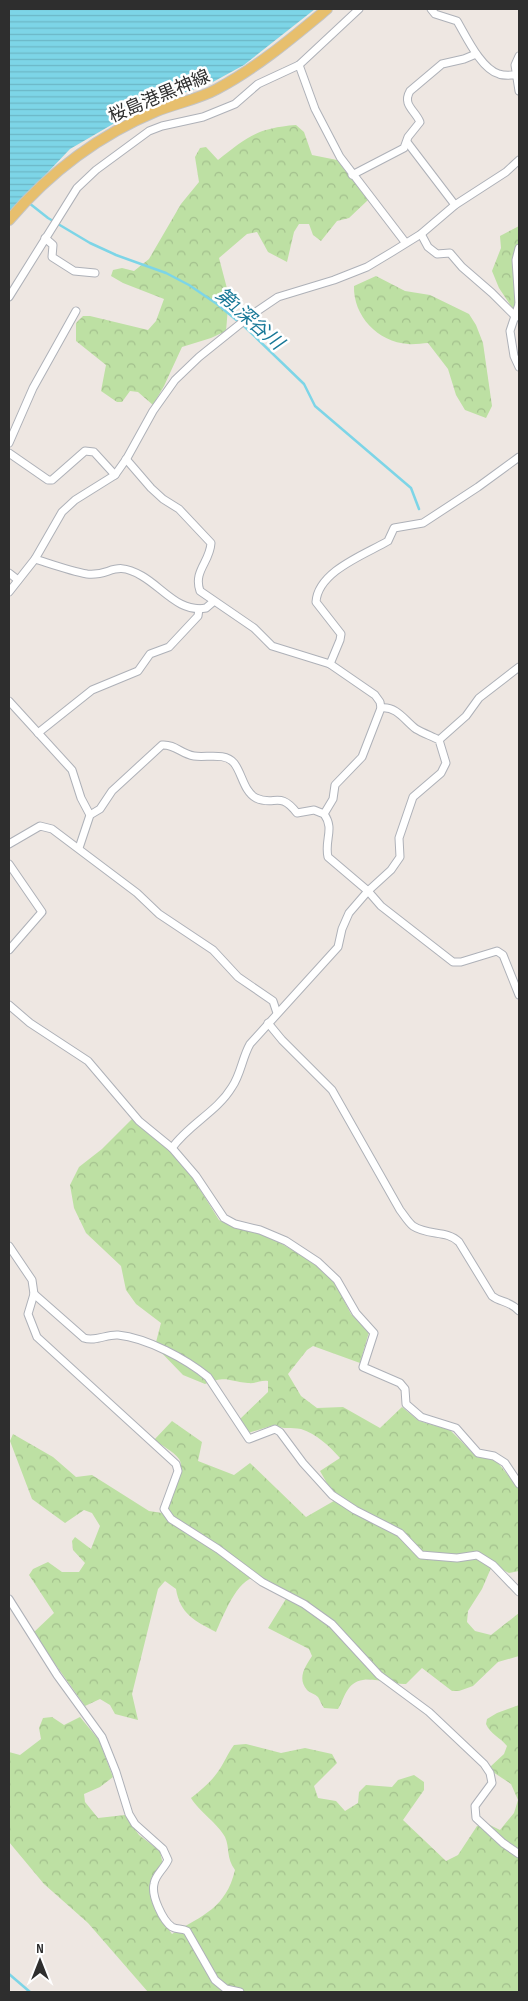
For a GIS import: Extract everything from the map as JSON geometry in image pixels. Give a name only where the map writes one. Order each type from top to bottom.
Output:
[{"type":"main road","name":"桜島港黒神線","points":[[9,220],[51,176],[92,145],[157,111],[215,90],[247,72],[264,61],[327,9]]},
{"type":"street","points":[[9,297],[77,188],[96,170],[149,131],[222,110],[235,104],[258,84],[298,65],[359,9]]},
{"type":"street","points":[[431,9],[435,14],[457,21],[476,54],[493,71],[500,75],[515,75]]},
{"type":"street","points":[[352,175],[404,148],[408,137],[420,122],[407,103],[407,96],[410,91],[442,64],[476,54]]},
{"type":"street","points":[[519,56],[515,65],[515,75],[519,91]]},
{"type":"street","points":[[298,65],[322,125],[352,175],[388,217],[405,242]]},
{"type":"street","points":[[406,142],[455,205]]},
{"type":"street","points":[[9,592],[35,559],[62,512],[75,500],[115,475],[153,410],[175,380],[233,329],[278,297],[334,280],[367,267],[405,242],[421,234],[455,205],[506,172],[519,160]]},
{"type":"street","points":[[421,234],[428,247],[437,254],[450,253],[462,267],[516,317]]},
{"type":"street","points":[[45,238],[53,245],[52,257],[74,271],[95,273]]},
{"type":"street","points":[[519,248],[516,260],[519,304],[510,331],[514,356],[519,367]]},
{"type":"street","points":[[9,443],[33,388],[76,311]]},
{"type":"street","points":[[9,453],[48,480],[52,480],[85,451],[94,452],[115,475]]},
{"type":"street","points":[[330,664],[341,634],[318,607],[316,602],[318,590],[356,556],[388,540],[394,528],[423,523],[519,457]]},
{"type":"street","points":[[126,459],[151,488],[163,499],[179,509],[211,543],[211,552],[198,573],[197,582],[200,591],[213,602],[254,628],[272,646],[330,664],[374,695],[380,702],[381,708],[362,757],[335,785],[333,799],[324,814]]},
{"type":"street","points":[[35,559],[88,574],[120,567],[143,576],[188,608],[206,608],[213,602]]},
{"type":"street","points":[[9,572],[18,580]]},
{"type":"street","points":[[38,733],[92,690],[138,671],[150,654],[170,647],[198,616],[199,609]]},
{"type":"street","points":[[441,739],[466,716],[478,698],[519,667]]},
{"type":"street","points":[[9,701],[72,770],[81,798],[90,815]]},
{"type":"street","points":[[381,708],[401,714],[415,728],[441,739]]},
{"type":"street","points":[[172,1148],[190,1128],[216,1107],[233,1086],[243,1056],[268,1023],[338,947],[348,913],[391,870],[400,857],[399,838],[414,797],[441,774],[446,763],[441,739]]},
{"type":"street","points":[[79,848],[90,815],[100,809],[112,791],[157,749],[169,745],[193,756],[226,757],[234,763],[252,795],[258,799],[288,802],[297,813],[314,810],[324,814],[331,830],[326,850],[328,857],[368,891],[381,906],[453,962],[461,962],[497,951],[503,955],[519,995]]},
{"type":"street","points":[[9,844],[40,826],[46,826],[79,848],[137,893],[159,914],[213,950],[238,977],[272,1001],[277,1013]]},
{"type":"street","points":[[9,864],[42,912],[9,950]]},
{"type":"street","points":[[9,1005],[42,1032],[88,1061],[139,1121],[172,1148],[196,1176],[224,1218],[235,1224],[260,1230],[286,1241],[318,1262],[337,1280],[356,1313],[374,1333],[363,1368],[400,1383],[405,1388],[406,1404],[421,1417],[456,1428],[478,1453],[494,1456],[505,1462],[519,1484]]},
{"type":"street","points":[[268,1023],[332,1090],[400,1210],[412,1226],[427,1232],[452,1235],[459,1242],[492,1296],[496,1299],[508,1301],[519,1311]]},
{"type":"street","points":[[9,1246],[32,1280],[34,1294],[28,1314],[37,1337],[176,1464],[178,1471],[164,1508],[171,1519],[218,1549],[262,1582],[304,1604],[332,1624],[378,1675],[429,1712],[484,1764],[490,1773],[492,1783],[476,1806],[476,1818],[503,1843],[519,1854]]},
{"type":"street","points":[[34,1294],[84,1338],[89,1340],[117,1335],[128,1337],[171,1353],[202,1372],[208,1377],[249,1439],[275,1429],[280,1432],[303,1463],[332,1495],[355,1510],[400,1533],[421,1555],[457,1558],[477,1555],[493,1565],[519,1592]]},
{"type":"street","points":[[9,1599],[57,1676],[102,1737],[116,1772],[129,1814],[135,1824],[163,1849],[168,1860],[153,1885],[154,1894],[162,1914],[168,1924],[175,1929],[187,1932],[203,1955],[215,1980],[226,1989],[240,1992]]},
{"type":"green space","points":[[296,125],[304,132],[312,155],[337,160],[368,200],[349,218],[337,221],[321,241],[313,235],[309,224],[299,224],[294,232],[287,262],[268,252],[257,232],[247,234],[219,258],[229,296],[226,331],[182,347],[153,405],[138,392],[130,391],[122,402],[117,402],[101,391],[106,365],[76,341],[76,323],[83,316],[90,316],[148,330],[156,321],[164,299],[123,283],[111,276],[113,270],[122,268],[134,271],[149,259],[181,204],[199,182],[195,157],[200,148],[206,147],[218,160],[253,135],[271,128]]},
{"type":"green space","points":[[519,226],[519,305],[515,312],[499,288],[492,271],[501,248],[500,236]]},
{"type":"green space","points":[[376,276],[405,291],[430,295],[469,314],[476,325],[483,343],[492,406],[486,418],[465,410],[456,395],[448,369],[428,343],[408,344],[397,342],[377,333],[369,326],[358,307],[354,286]]},
{"type":"green space","points":[[133,1118],[175,1156],[193,1178],[219,1220],[234,1227],[265,1234],[311,1261],[334,1281],[351,1314],[369,1332],[360,1363],[313,1346],[307,1350],[288,1374],[301,1396],[317,1408],[343,1407],[380,1428],[402,1407],[419,1421],[450,1430],[477,1457],[495,1459],[519,1489],[519,1571],[509,1573],[499,1568],[491,1568],[482,1589],[468,1611],[467,1622],[475,1631],[491,1635],[519,1613],[519,1656],[498,1662],[473,1686],[459,1691],[452,1691],[422,1668],[406,1684],[361,1680],[349,1688],[338,1709],[324,1708],[318,1697],[304,1686],[303,1673],[312,1656],[309,1649],[268,1628],[289,1594],[262,1578],[254,1577],[247,1581],[233,1596],[216,1632],[195,1620],[185,1611],[178,1598],[176,1589],[165,1581],[158,1589],[132,1694],[138,1720],[115,1714],[110,1705],[100,1699],[85,1706],[33,1633],[54,1613],[29,1575],[33,1569],[48,1562],[62,1572],[79,1572],[85,1563],[73,1550],[72,1541],[75,1537],[91,1549],[100,1526],[92,1513],[84,1510],[65,1523],[32,1499],[10,1441],[13,1434],[53,1457],[76,1477],[92,1475],[149,1511],[162,1513],[173,1494],[181,1471],[179,1459],[154,1440],[172,1421],[202,1442],[198,1461],[234,1475],[250,1463],[306,1517],[339,1498],[328,1485],[320,1471],[340,1458],[317,1437],[301,1429],[274,1425],[248,1433],[240,1419],[268,1392],[268,1381],[251,1383],[223,1379],[205,1384],[183,1375],[155,1346],[161,1323],[136,1304],[126,1290],[121,1266],[86,1233],[74,1208],[70,1185],[79,1167],[102,1149]]},
{"type":"green space","points":[[519,1705],[519,1992],[148,1992],[88,1923],[44,1884],[9,1842],[9,1752],[20,1755],[41,1739],[39,1728],[43,1718],[52,1717],[64,1725],[80,1717],[99,1740],[113,1777],[100,1787],[84,1794],[85,1802],[98,1818],[125,1815],[139,1835],[160,1851],[163,1865],[153,1877],[150,1891],[155,1907],[172,1934],[212,1909],[226,1893],[231,1883],[235,1870],[230,1861],[225,1837],[191,1798],[214,1777],[234,1745],[246,1744],[281,1753],[305,1748],[332,1754],[337,1763],[314,1786],[318,1798],[336,1801],[345,1811],[358,1803],[359,1792],[366,1785],[392,1787],[398,1780],[414,1775],[424,1782],[424,1790],[403,1820],[446,1861],[458,1855],[477,1826],[488,1824],[500,1830],[514,1813],[518,1800],[511,1784],[493,1772],[490,1767],[504,1754],[507,1746],[490,1731],[486,1724],[487,1719],[497,1713]]},
{"type":"water","points":[[9,9],[315,9],[244,65],[211,83],[137,110],[70,149],[9,213]]},
{"type":"waterway","name":"第1深谷川","points":[[29,203],[48,218],[90,243],[116,255],[166,273],[189,285],[217,304],[245,327],[304,384],[315,406],[411,488],[419,509]]},
{"type":"waterway","points":[[9,1974],[30,1992]]}]
